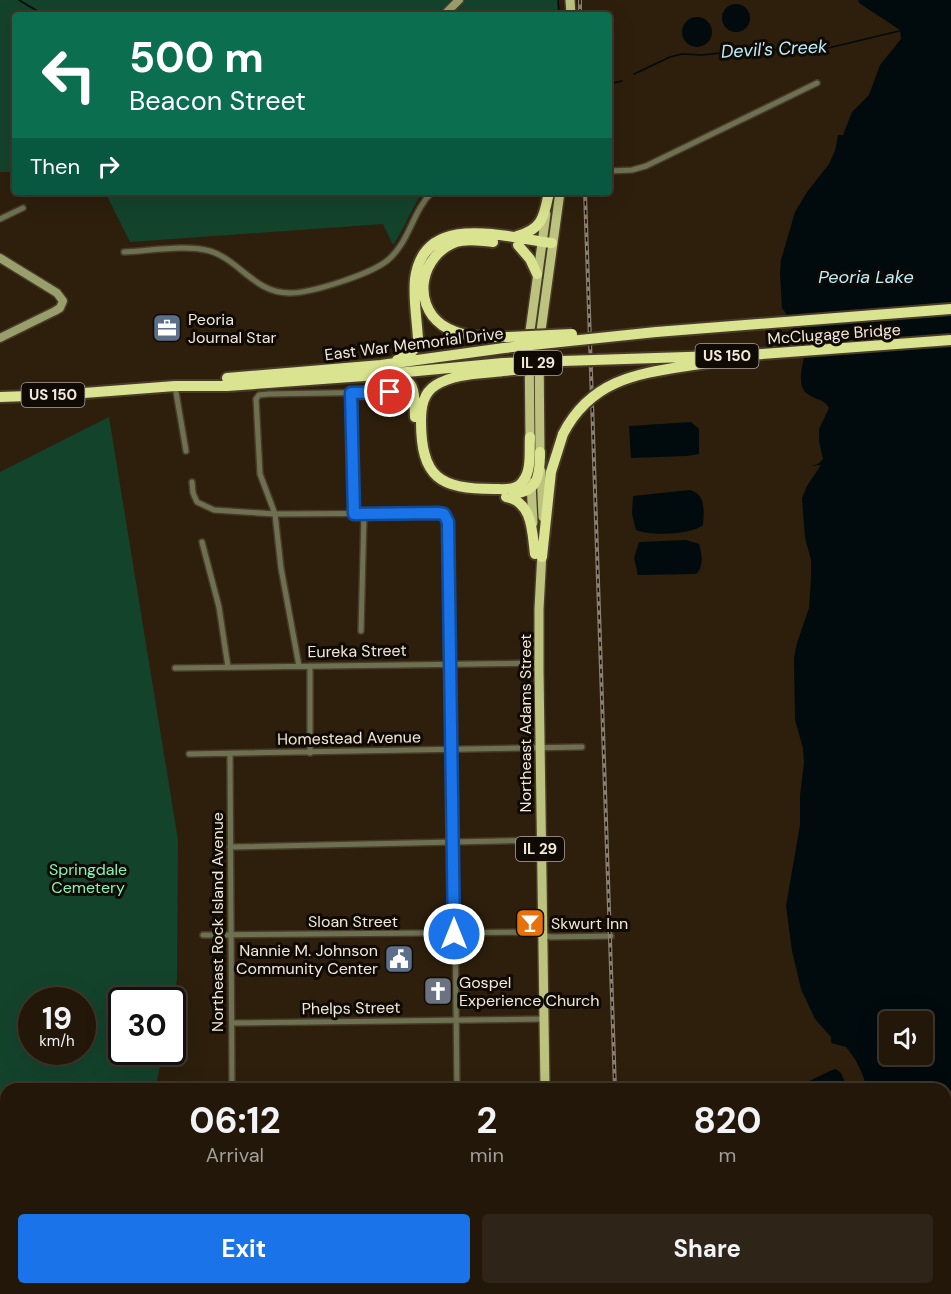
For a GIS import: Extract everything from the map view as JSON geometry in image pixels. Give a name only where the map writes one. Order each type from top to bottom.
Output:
[{"type":"highway","points":[[356,372],[392,362],[415,349],[418,338],[415,278],[422,258],[434,245],[447,236],[461,232],[517,236],[535,228],[543,217],[548,195]]},
{"type":"highway","points":[[502,236],[546,246]]},
{"type":"highway","points":[[505,342],[470,336],[452,330],[442,325],[431,313],[424,294],[424,278],[431,260],[445,247],[468,240],[546,246]]},
{"type":"highway","points":[[518,245],[530,259],[537,274]]},
{"type":"highway","name":"McClugage Bridge","points":[[505,342],[951,309]]},
{"type":"highway","name":"McClugage Bridge","points":[[503,367],[593,361],[749,356],[951,340]]},
{"type":"highway","name":"East War Memorial Drive","points":[[356,372],[432,359],[505,342]]},
{"type":"highway","points":[[538,555],[551,471],[563,434],[577,410],[617,382],[651,372],[749,356]]},
{"type":"highway","points":[[503,367],[451,378],[429,391],[421,409],[422,442],[426,460],[439,478],[458,488],[514,488],[525,478],[530,436]]},
{"type":"highway","name":"East War Memorial Drive","points":[[0,397],[49,396],[175,386],[225,379],[503,367]]},
{"type":"highway","points":[[356,372],[396,376],[407,380],[414,392],[417,451],[425,470],[435,482],[447,489],[470,494],[506,497],[519,501],[530,518],[538,555]]},
{"type":"highway","points":[[470,494],[520,494],[531,488],[539,471],[540,452]]},
{"type":"main road","name":"Northeast Adams Street","points":[[544,1083],[539,748],[539,345],[549,195]]},
{"type":"main road","name":"Northeast Adams Street","points":[[538,555],[531,488],[528,363],[537,274],[559,195]]},
{"type":"street","points":[[447,12],[459,0]]},
{"type":"street","points":[[612,171],[620,172],[646,166],[817,83]]},
{"type":"street","points":[[124,252],[192,248],[208,250],[265,287],[282,292],[308,291],[363,274],[380,266],[398,250],[409,234],[423,202],[429,195]]},
{"type":"street","points":[[0,219],[23,208]]},
{"type":"street","points":[[0,258],[62,298],[60,308],[53,313],[0,338]]},
{"type":"street","points":[[175,386],[186,451]]},
{"type":"street","points":[[299,666],[281,568],[274,514],[260,474],[257,397],[269,394],[390,392],[397,394]]},
{"type":"street","points":[[351,393],[354,514]]},
{"type":"street","points":[[192,483],[197,502],[214,510],[274,514],[444,514],[447,519],[452,663],[457,1083]]},
{"type":"street","points":[[361,631],[364,514]]},
{"type":"street","points":[[202,542],[216,596],[228,667]]},
{"type":"street","name":"Eureka Street","points":[[175,668],[539,663]]},
{"type":"street","points":[[310,666],[310,753]]},
{"type":"street","name":"Homestead Avenue","points":[[189,754],[582,747]]},
{"type":"street","name":"Northeast Rock Island Avenue","points":[[230,754],[232,1083]]},
{"type":"street","points":[[230,847],[540,840]]},
{"type":"street","name":"Sloan Street","points":[[203,935],[530,932],[551,937],[611,936]]},
{"type":"street","name":"Phelps Street","points":[[232,1023],[543,1019]]},
{"type":"green space","points":[[0,0],[559,0],[559,12],[12,12],[12,172],[0,172]]},
{"type":"green space","points":[[106,195],[421,195],[393,245],[383,224],[130,242]]},
{"type":"green space","name":"Springdale Cemetery","points":[[109,417],[178,840],[176,987],[108,987],[108,1065],[160,1065],[156,1083],[0,1083],[0,472]]},
{"type":"water","name":"Peoria Lake","points":[[858,0],[951,0],[951,1083],[865,1083],[846,1047],[831,1043],[831,1037],[815,1019],[801,989],[792,951],[786,906],[800,825],[800,796],[804,762],[803,748],[795,720],[794,657],[809,608],[811,579],[811,560],[805,538],[802,498],[821,465],[811,466],[823,459],[819,429],[829,408],[823,401],[809,395],[802,384],[806,343],[782,308],[781,260],[795,212],[829,164],[835,151],[838,135],[843,135],[852,112],[869,95],[880,65],[901,39],[900,30],[859,3]]},
{"type":"water","points":[[736,4],[746,8],[750,18],[746,28],[736,32],[726,28],[722,18],[726,8]]},
{"type":"water","points":[[697,17],[703,18],[711,26],[711,38],[703,46],[697,47],[691,46],[683,38],[682,32],[683,26],[691,18]]},
{"type":"water","points":[[691,422],[699,429],[699,454],[631,458],[629,426]]},
{"type":"water","points":[[690,490],[699,495],[701,499],[704,509],[703,525],[690,531],[671,534],[636,530],[632,514],[633,496]]},
{"type":"water","points":[[686,540],[699,544],[701,564],[696,574],[638,575],[634,558],[639,542]]},
{"type":"water","points":[[836,1069],[841,1073],[845,1083],[805,1083]]},
{"type":"waterway","name":"Devil's Creek","points":[[19,0],[39,12]]},
{"type":"waterway","points":[[558,0],[559,12]]},
{"type":"waterway","name":"Devil's Creek","points":[[634,74],[670,57],[682,54],[702,55],[741,51],[828,48],[899,31]]},
{"type":"waterway","name":"Devil's Creek","points":[[612,83],[622,81]]},
{"type":"railway","points":[[580,0],[580,12]]},
{"type":"railway","points":[[585,195],[615,1083]]},
{"type":"place","name":"Peoria Journal Star","points":[[167,328]]},
{"type":"place","name":"Skwurt Inn","points":[[530,923]]},
{"type":"place","name":"Nannie M. Johnson Community Center","points":[[399,959]]},
{"type":"place","name":"Gospel Experience Church","points":[[438,991]]},
{"type":"route","points":[[390,392],[351,393],[354,514],[438,513],[444,514],[448,522],[452,663],[454,934]]}]
